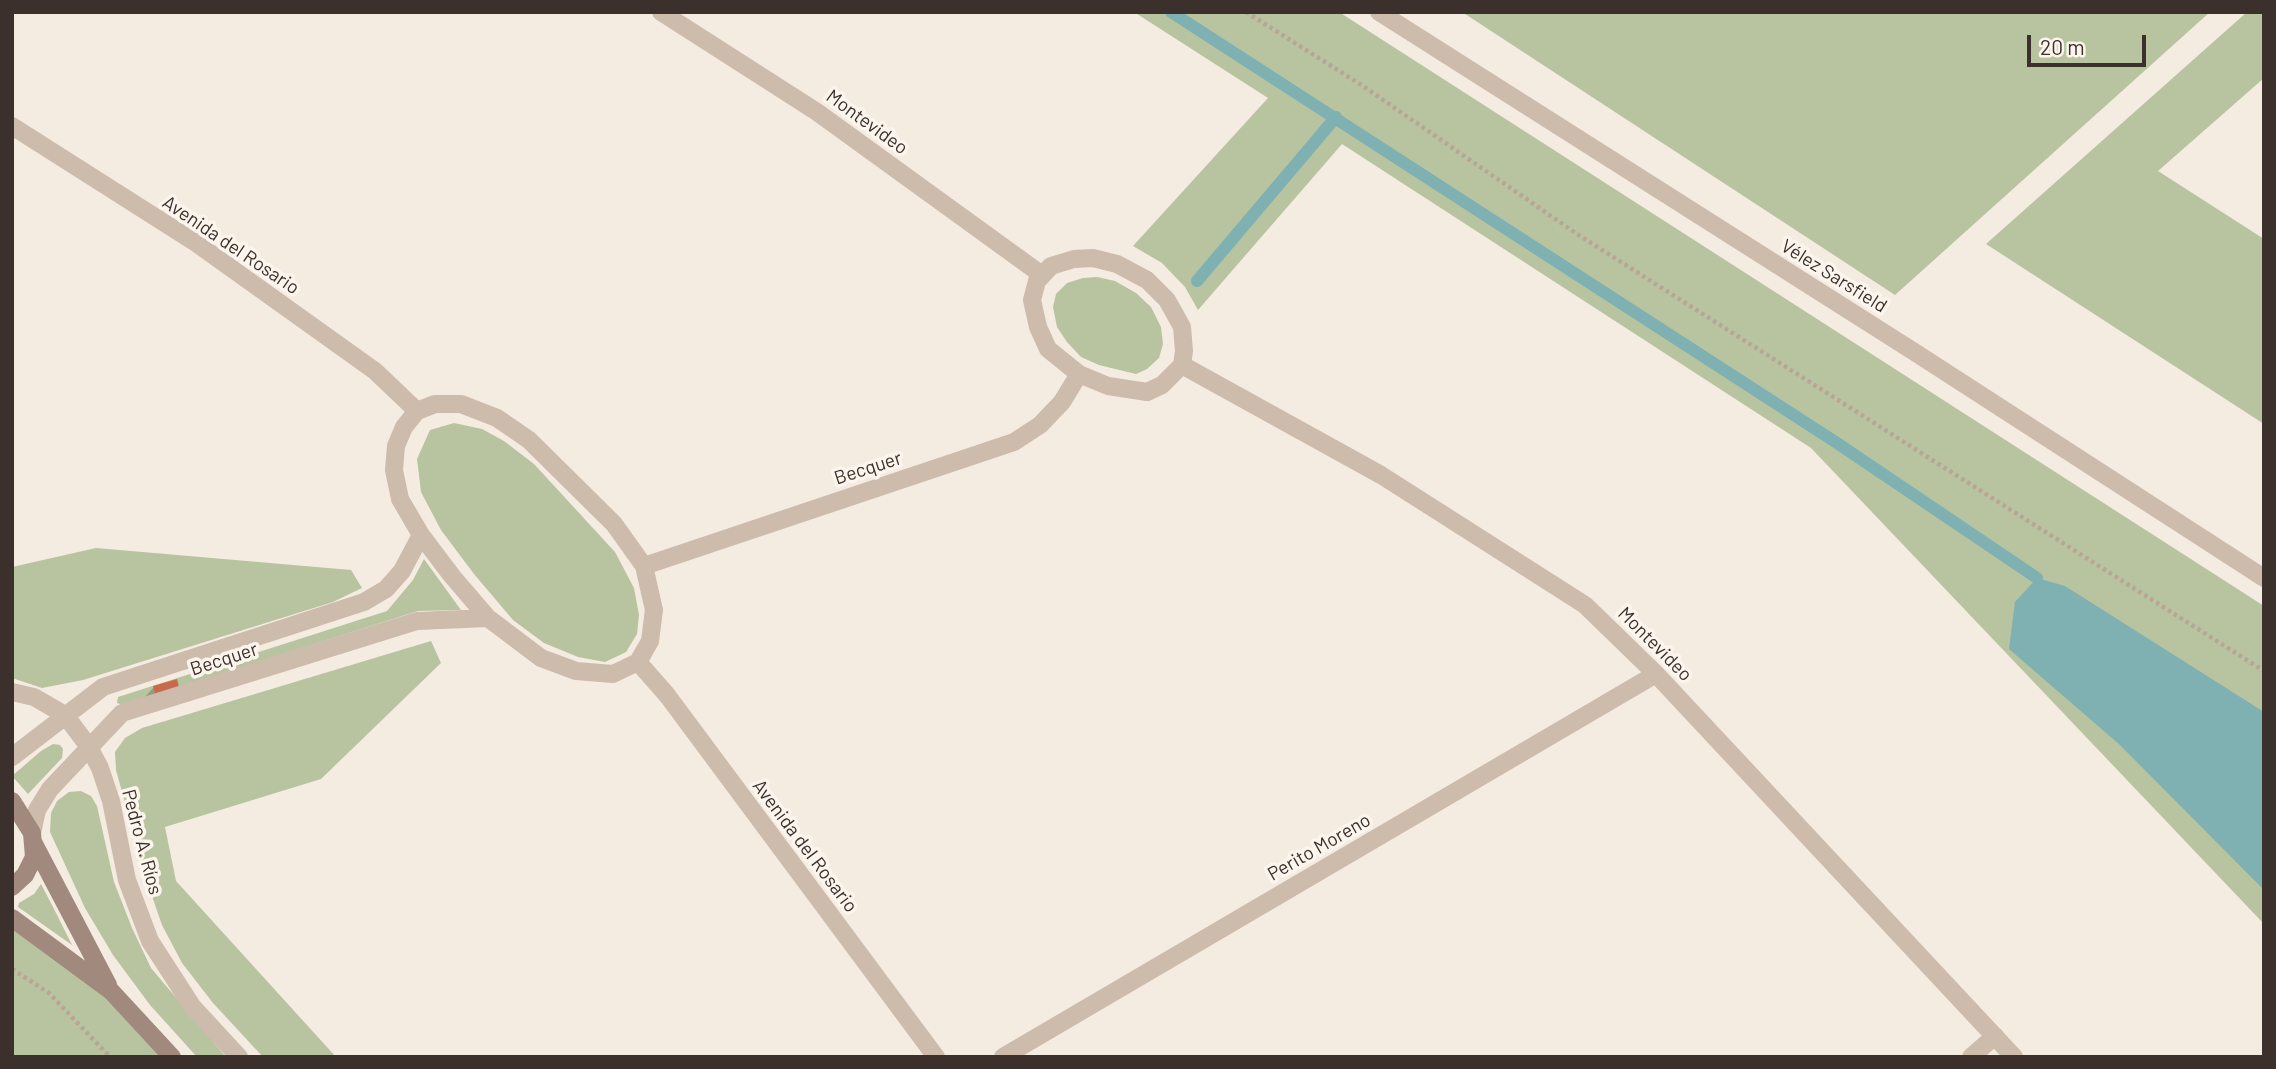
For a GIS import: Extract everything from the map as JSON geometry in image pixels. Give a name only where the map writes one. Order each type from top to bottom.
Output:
[{"type":"main road","points":[[12,801],[111,991]]},
{"type":"main road","points":[[12,887],[25,875],[34,857],[33,837]]},
{"type":"main road","points":[[12,918],[111,991],[172,1057]]},
{"type":"street","name":"Montevideo","points":[[661,12],[817,112],[1042,275]]},
{"type":"street","name":"Vélez Sarsfield","points":[[1379,12],[2264,578]]},
{"type":"street","name":"Avenida del Rosario","points":[[12,126],[196,243],[375,371],[417,411]]},
{"type":"street","points":[[1093,258],[1117,264],[1147,281],[1167,300],[1182,327],[1182,365],[1162,385],[1147,392],[1108,386],[1079,374],[1048,349],[1038,327],[1032,300],[1037,281],[1051,266],[1093,258]]},
{"type":"street","name":"Montevideo","points":[[1182,365],[1381,475],[1585,605],[1656,674],[2014,1057]]},
{"type":"street","name":"Becquer","points":[[644,566],[1014,442],[1040,425],[1062,402],[1079,374]]},
{"type":"street","points":[[435,404],[461,404],[497,418],[529,440],[614,524],[644,566],[654,610],[650,641],[638,662],[613,674],[576,671],[541,658],[488,618],[421,536],[400,499],[394,470],[396,446],[404,427],[417,411],[435,404]]},
{"type":"street","name":"Becquer","points":[[12,757],[103,687],[364,602],[386,589],[401,571],[421,536]]},
{"type":"street","name":"Becquer","points":[[33,837],[37,810],[50,789],[122,713],[417,621],[488,618]]},
{"type":"street","name":"Avenida del Rosario","points":[[638,662],[667,695],[936,1057]]},
{"type":"street","name":"Perito Moreno","points":[[1003,1057],[1656,674]]},
{"type":"street","name":"Pedro A. Ríos","points":[[12,692],[34,697],[65,715],[89,747],[100,768],[111,801],[127,880],[150,941],[191,1006],[239,1057]]},
{"type":"street","points":[[1970,1057],[1995,1036]]},
{"type":"path","points":[[1246,12],[1363,86],[1577,234],[2264,671]]},
{"type":"path","points":[[12,969],[48,993],[110,1057]]},
{"type":"green space","points":[[1134,12],[1339,12],[2264,606],[2264,924],[1811,448],[1342,144],[1198,310],[1185,287],[1162,263],[1133,246],[1268,98]]},
{"type":"green space","points":[[1462,12],[2210,12],[1895,295]]},
{"type":"green space","points":[[2247,12],[2264,12],[2264,78],[2158,171],[2264,239],[2264,424],[1986,244]]},
{"type":"green space","points":[[1097,277],[1115,281],[1136,293],[1151,307],[1161,327],[1163,344],[1159,358],[1147,369],[1136,374],[1099,365],[1081,357],[1057,327],[1053,307],[1056,294],[1067,283]]},
{"type":"green space","points":[[454,423],[482,429],[504,441],[534,464],[615,552],[634,588],[639,615],[637,634],[626,652],[605,662],[578,657],[544,643],[513,620],[474,574],[441,530],[421,492],[417,459],[430,430]]},
{"type":"green space","points":[[96,548],[351,570],[362,588],[333,602],[83,680],[42,688],[12,678],[12,567]]},
{"type":"green space","points":[[424,559],[461,610],[418,611],[123,705],[117,703],[118,697],[387,611],[413,580]]},
{"type":"green space","points":[[431,641],[441,663],[321,779],[165,827],[176,881],[336,1057],[263,1057],[213,1003],[182,963],[162,925],[145,876],[116,770],[115,752],[125,738],[142,728]]},
{"type":"green space","points":[[53,744],[60,745],[63,749],[62,758],[28,794],[12,776]]},
{"type":"green space","points":[[81,791],[91,796],[97,806],[114,882],[151,968],[226,1057],[197,1057],[150,1005],[113,955],[85,908],[50,832],[51,813],[57,801],[69,792]]},
{"type":"green space","points":[[41,884],[72,945],[18,907],[19,903],[34,894]]},
{"type":"green space","points":[[12,918],[51,945],[172,1057],[12,1057]]},
{"type":"water","points":[[2037,578],[2065,586],[2264,712],[2264,890],[2120,745],[2009,649],[2015,602]]},
{"type":"building","points":[[177,679],[179,687],[155,694],[153,686]]},
{"type":"waterway","points":[[1171,12],[1837,443],[2037,578]]},
{"type":"waterway","points":[[1197,281],[1336,117]]}]
